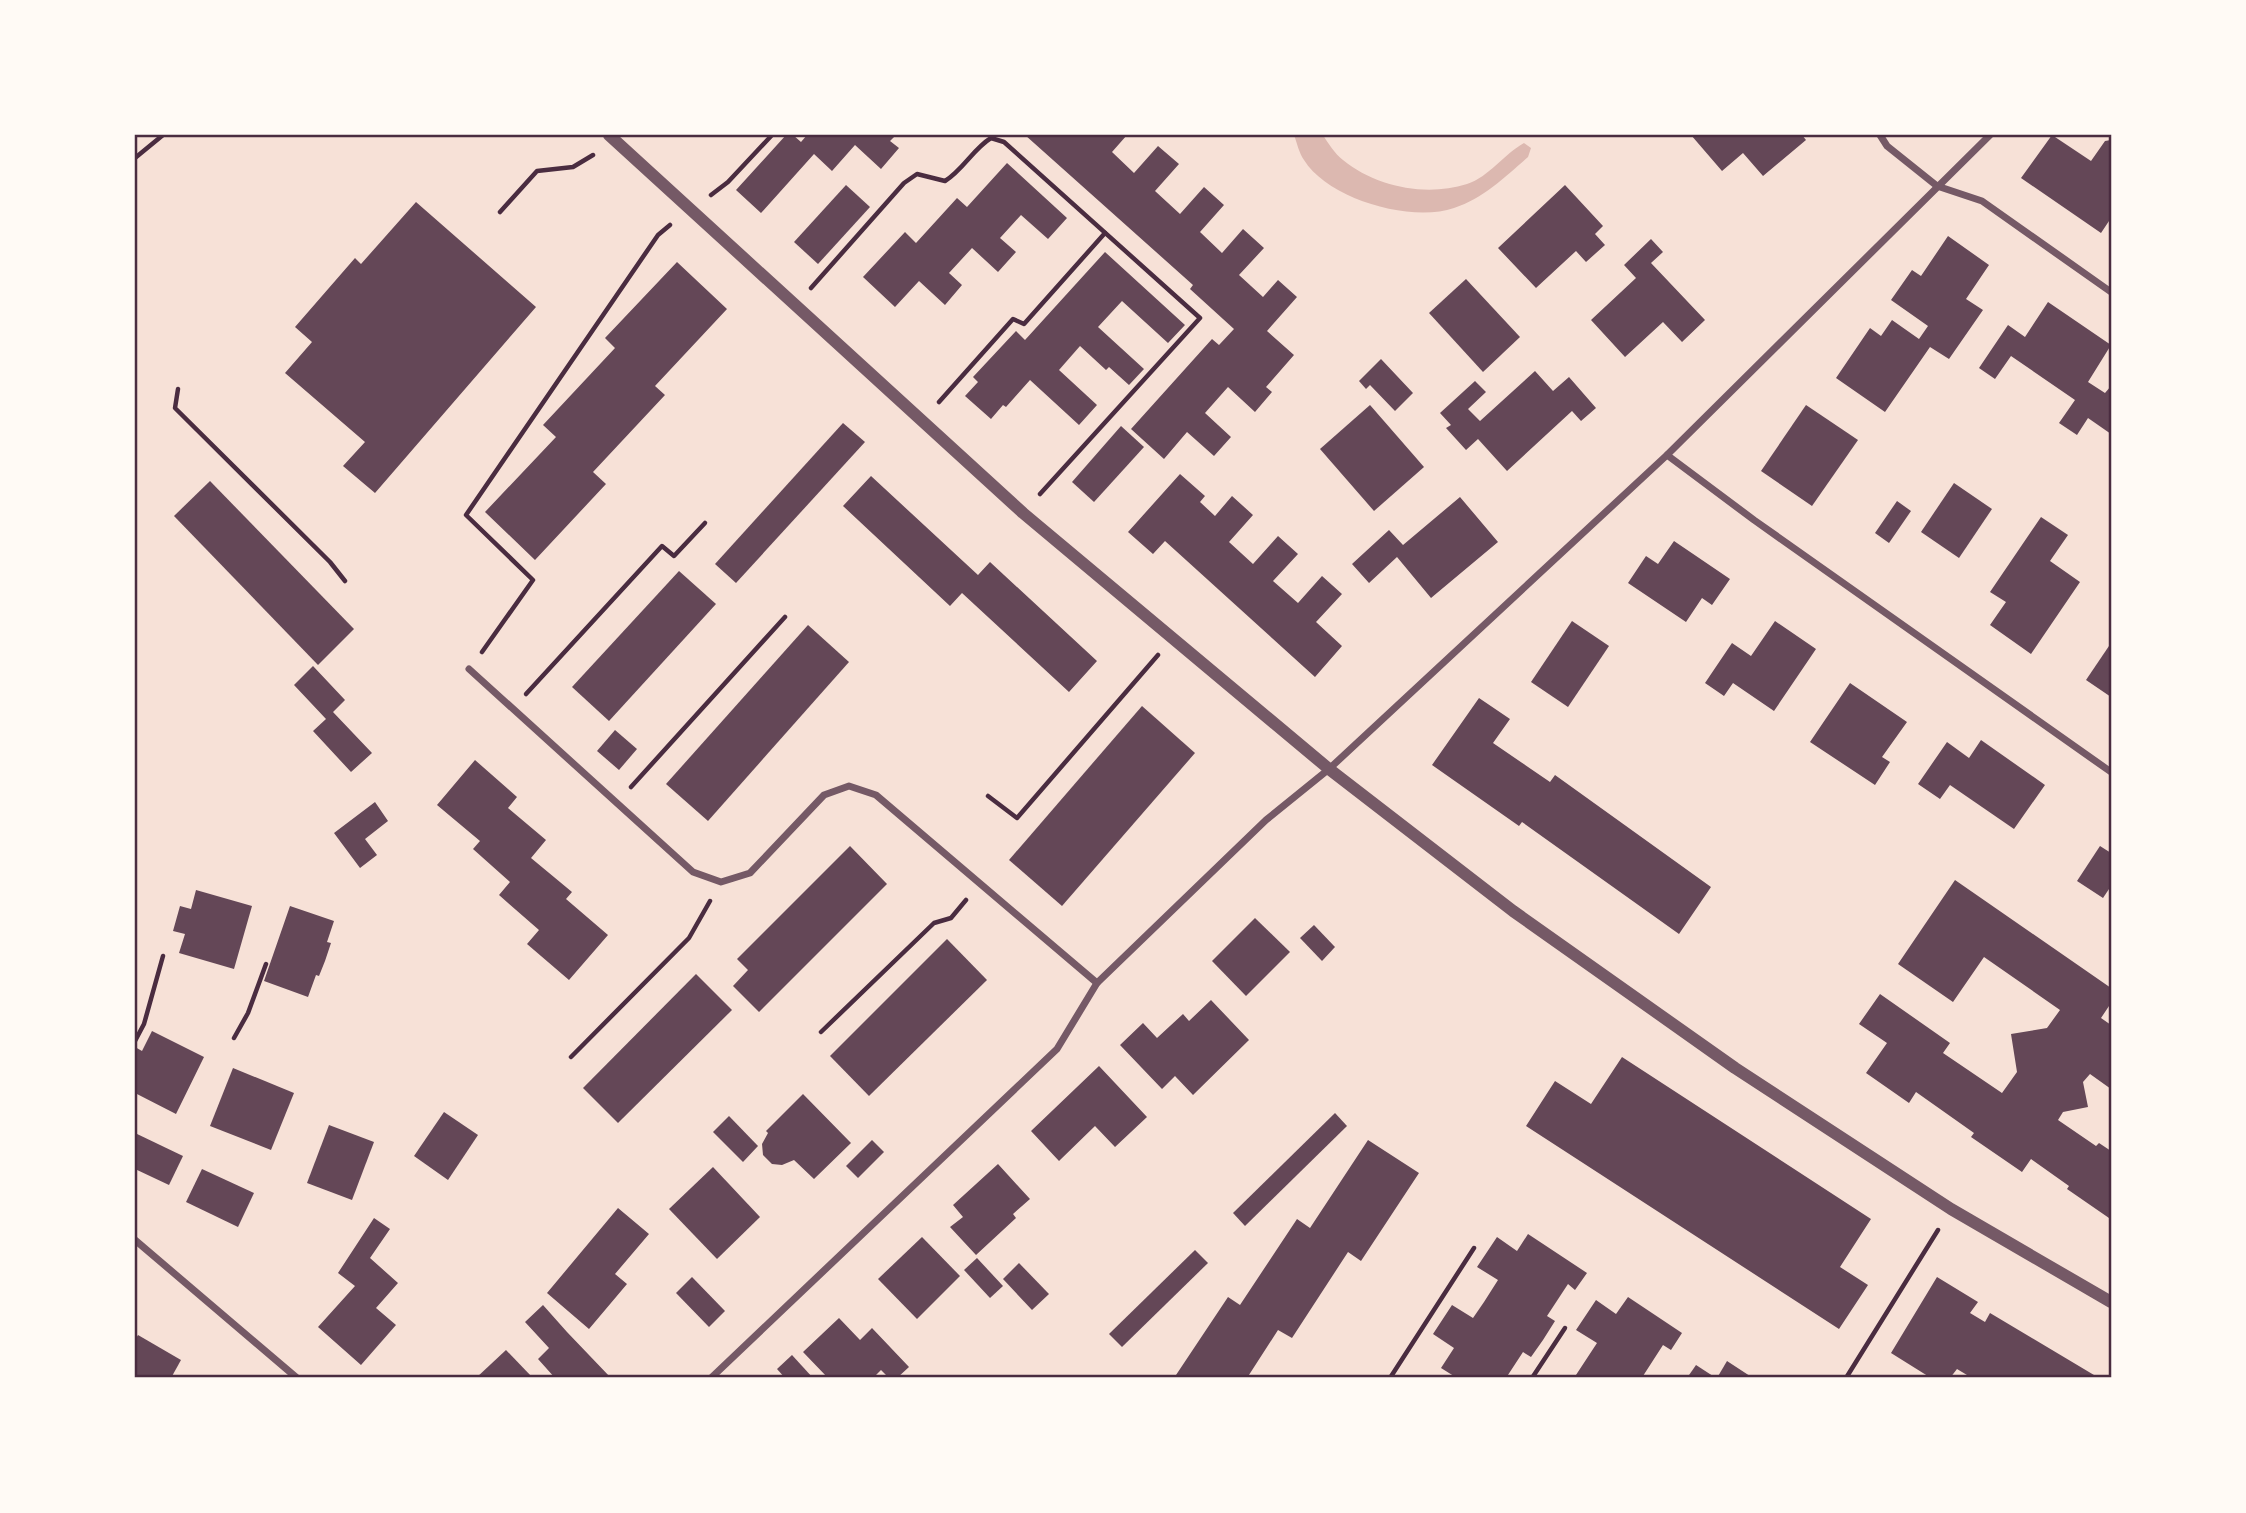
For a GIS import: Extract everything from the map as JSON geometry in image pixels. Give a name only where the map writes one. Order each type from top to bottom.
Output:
[{"type":"street","points":[[1880,135],[1886,146],[1937,186],[1982,201],[2111,292]]},
{"type":"street","points":[[711,1378],[1057,1049],[1097,983],[1266,820],[1329,769],[1667,455],[1990,135]]},
{"type":"street","points":[[610,136],[1023,513],[1329,769],[1513,911],[1723,1060],[1951,1209],[2111,1302]]},
{"type":"street","points":[[1667,455],[1754,520],[2111,772]]},
{"type":"street","points":[[469,669],[693,872],[721,882],[750,873],[824,795],[849,786],[876,794],[1097,983]]},
{"type":"street","points":[[135,1240],[297,1378]]},
{"type":"path","points":[[135,158],[163,135]]},
{"type":"path","points":[[469,669],[533,580],[466,515],[658,235],[728,182],[772,135]]},
{"type":"path","points":[[500,212],[537,171],[573,167],[593,155],[610,136]]},
{"type":"path","points":[[795,306],[904,183],[917,174],[945,181],[954,175],[981,144],[991,138],[1004,142],[1200,318],[1023,513]]},
{"type":"path","points":[[923,420],[1013,319],[1024,324],[1105,233]]},
{"type":"path","points":[[178,389],[175,408],[330,562],[345,581]]},
{"type":"path","points":[[512,710],[662,546],[674,556],[705,523]]},
{"type":"path","points":[[616,803],[785,617]]},
{"type":"path","points":[[989,796],[1017,818],[1173,637]]},
{"type":"path","points":[[571,1057],[689,938],[721,882]]},
{"type":"path","points":[[821,1032],[934,923],[951,918],[980,884]]},
{"type":"path","points":[[135,1041],[144,1024],[163,956]]},
{"type":"path","points":[[234,1038],[248,1013],[266,964]]},
{"type":"path","points":[[1846,1378],[1951,1209]]},
{"type":"path","points":[[1390,1378],[1474,1248]]},
{"type":"path","points":[[1532,1378],[1565,1328]]},
{"type":"shaded area","points":[[1294,135],[1323,135],[1343,160],[1386,183],[1435,190],[1475,181],[1524,143],[1531,148],[1528,157],[1475,199],[1436,212],[1416,212],[1372,204],[1332,186],[1304,160]]},
{"type":"building","points":[[786,135],[793,135],[801,142],[807,135],[896,135],[890,141],[899,148],[881,169],[855,145],[832,171],[814,154],[761,213],[736,190]]},
{"type":"building","points":[[1025,135],[1127,135],[1112,152],[1134,173],[1158,146],[1179,164],[1155,191],[1180,214],[1204,187],[1224,205],[1200,232],[1222,253],[1243,229],[1264,248],[1239,275],[1263,297],[1278,280],[1297,297],[1267,331],[1294,355],[1266,387],[1272,392],[1255,412],[1228,387],[1205,413],[1231,437],[1214,456],[1187,432],[1164,459],[1131,429],[1212,339],[1219,345],[1234,329],[1190,289],[1193,285]]},
{"type":"building","points":[[1691,135],[1802,135],[1806,140],[1763,176],[1743,153],[1722,171]]},
{"type":"building","points":[[2052,135],[2091,161],[2105,141],[2111,140],[2111,218],[2101,233],[2021,178]]},
{"type":"building","points":[[1007,163],[1067,218],[1048,239],[1021,215],[1000,238],[1016,252],[998,272],[972,248],[949,273],[962,285],[945,305],[919,281],[895,307],[863,277],[905,232],[916,243],[957,198],[967,207]]},
{"type":"building","points":[[846,185],[870,207],[818,264],[794,242]]},
{"type":"building","points":[[1565,185],[1603,226],[1595,234],[1605,245],[1586,262],[1576,251],[1536,288],[1498,248]]},
{"type":"building","points":[[416,202],[536,307],[375,493],[343,466],[365,442],[285,373],[312,342],[295,327],[355,258],[361,264]]},
{"type":"building","points":[[1948,236],[1989,265],[1966,299],[1983,310],[1949,359],[1930,347],[1885,412],[1836,378],[1870,328],[1881,336],[1892,320],[1919,339],[1928,326],[1891,300],[1912,270],[1921,276]]},
{"type":"building","points":[[1651,239],[1663,252],[1651,263],[1705,320],[1682,342],[1663,322],[1625,357],[1591,320],[1636,278],[1624,265]]},
{"type":"building","points":[[1105,252],[1185,325],[1168,343],[1122,301],[1098,327],[1144,369],[1129,385],[1109,367],[1106,370],[1080,346],[1059,370],[1097,405],[1079,425],[1030,380],[1006,407],[1003,405],[991,419],[965,396],[978,382],[973,377],[1016,331],[1025,340]]},
{"type":"building","points":[[677,262],[727,309],[655,386],[665,395],[593,472],[606,484],[535,560],[485,512],[556,437],[543,425],[615,348],[605,338]]},
{"type":"building","points":[[1466,279],[1520,337],[1483,372],[1429,313]]},
{"type":"building","points":[[2048,302],[2111,345],[2088,382],[2105,393],[2111,386],[2111,434],[2088,418],[2077,435],[2059,423],[2075,400],[2011,356],[1995,379],[1979,368],[2008,325],[2025,337]]},
{"type":"building","points":[[1381,359],[1413,393],[1395,411],[1370,385],[1366,389],[1359,381]]},
{"type":"building","points":[[1535,371],[1553,391],[1569,377],[1596,408],[1581,421],[1572,411],[1507,471],[1478,439],[1466,450],[1446,428],[1451,425],[1440,413],[1475,381],[1486,392],[1468,409],[1480,421]]},
{"type":"building","points":[[1370,405],[1424,467],[1374,511],[1320,449]]},
{"type":"building","points":[[1806,405],[1858,440],[1812,506],[1761,471]]},
{"type":"building","points":[[843,423],[865,442],[736,583],[715,564]]},
{"type":"building","points":[[1121,426],[1144,447],[1094,502],[1072,482]]},
{"type":"building","points":[[1180,474],[1205,496],[1200,502],[1215,516],[1232,496],[1253,515],[1229,542],[1253,564],[1278,536],[1298,554],[1273,581],[1298,603],[1322,576],[1342,594],[1316,622],[1342,646],[1315,677],[1165,541],[1153,554],[1128,532]]},
{"type":"building","points":[[871,476],[978,575],[990,562],[1097,661],[1069,692],[962,593],[950,606],[843,506]]},
{"type":"building","points":[[210,481],[354,629],[318,665],[174,516]]},
{"type":"building","points":[[1954,483],[1992,509],[1959,558],[1921,532]]},
{"type":"building","points":[[1460,497],[1498,542],[1431,598],[1397,557],[1369,583],[1352,564],[1389,530],[1403,545]]},
{"type":"building","points":[[1897,501],[1911,511],[1889,543],[1875,533]]},
{"type":"building","points":[[2041,517],[2068,535],[2050,561],[2080,582],[2031,654],[1990,625],[2006,602],[1990,592]]},
{"type":"building","points":[[1674,541],[1730,579],[1712,605],[1702,598],[1686,622],[1628,583],[1646,556],[1658,564]]},
{"type":"building","points":[[679,571],[716,604],[609,721],[572,687]]},
{"type":"building","points":[[1572,621],[1609,646],[1568,707],[1531,682]]},
{"type":"building","points":[[1775,621],[1816,649],[1774,711],[1733,683],[1724,696],[1705,683],[1732,643],[1751,656]]},
{"type":"building","points":[[808,625],[849,662],[708,821],[666,784]]},
{"type":"building","points":[[2111,643],[2111,697],[2086,680]]},
{"type":"building","points":[[313,666],[345,700],[333,712],[372,753],[351,772],[313,731],[326,719],[294,685]]},
{"type":"building","points":[[1850,683],[1907,722],[1882,757],[1890,762],[1875,785],[1810,742]]},
{"type":"building","points":[[1479,698],[1510,719],[1493,743],[1550,782],[1555,775],[1711,887],[1679,934],[1522,822],[1519,826],[1432,765]]},
{"type":"building","points":[[1142,706],[1195,753],[1062,906],[1009,860]]},
{"type":"building","points":[[615,730],[637,749],[619,770],[597,751]]},
{"type":"building","points":[[1981,740],[2045,785],[2014,829],[1950,785],[1940,799],[1918,784],[1947,742],[1969,758]]},
{"type":"building","points":[[475,760],[517,797],[508,808],[546,840],[531,858],[572,892],[566,899],[608,935],[569,980],[527,944],[539,930],[499,895],[510,882],[473,849],[480,841],[437,805]]},
{"type":"building","points":[[375,802],[388,821],[365,839],[377,855],[360,868],[334,833]]},
{"type":"building","points":[[850,846],[887,884],[759,1012],[733,986],[748,970],[737,959]]},
{"type":"building","points":[[2100,846],[2111,853],[2111,886],[2103,898],[2077,881]]},
{"type":"building","points":[[1955,880],[2111,988],[2111,1003],[2101,1018],[2111,1025],[2111,1089],[2090,1074],[2083,1082],[2088,1107],[2063,1112],[2058,1120],[2096,1146],[2099,1143],[2111,1151],[2109,1218],[2067,1189],[2069,1186],[2031,1159],[2022,1172],[1971,1137],[1974,1133],[1916,1092],[1909,1103],[1866,1073],[1887,1043],[1859,1024],[1880,994],[1950,1043],[1943,1053],[2002,1093],[2017,1072],[2011,1034],[2047,1028],[2060,1010],[1984,957],[1953,1002],[1898,964]]},
{"type":"building","points":[[196,890],[252,906],[234,969],[179,953],[185,934],[173,931],[180,906],[191,909]]},
{"type":"building","points":[[290,906],[334,921],[327,942],[331,943],[325,961],[319,976],[316,975],[308,997],[264,981]]},
{"type":"building","points":[[1255,918],[1290,952],[1246,996],[1212,961]]},
{"type":"building","points":[[1314,925],[1335,947],[1322,961],[1300,938]]},
{"type":"building","points":[[947,939],[987,980],[869,1096],[830,1056]]},
{"type":"building","points":[[696,974],[732,1010],[618,1123],[583,1088]]},
{"type":"building","points":[[1211,1000],[1249,1040],[1193,1095],[1175,1076],[1162,1089],[1120,1045],[1143,1023],[1157,1038],[1183,1014],[1189,1021]]},
{"type":"building","points":[[152,1031],[204,1057],[176,1114],[135,1093],[135,1047],[142,1051]]},
{"type":"building","points":[[1622,1057],[1871,1219],[1840,1267],[1868,1285],[1839,1329],[1526,1126],[1555,1081],[1591,1104]]},
{"type":"building","points":[[1099,1066],[1147,1117],[1115,1147],[1095,1126],[1059,1161],[1031,1131]]},
{"type":"building","points":[[233,1068],[294,1093],[271,1150],[210,1126]]},
{"type":"building","points":[[803,1094],[851,1143],[814,1179],[794,1160],[782,1165],[772,1164],[763,1155],[762,1144],[768,1133],[766,1131]]},
{"type":"building","points":[[444,1112],[478,1135],[448,1180],[414,1156]]},
{"type":"building","points":[[1335,1113],[1347,1126],[1245,1226],[1233,1213]]},
{"type":"building","points":[[729,1116],[758,1146],[743,1162],[713,1132]]},
{"type":"building","points":[[329,1125],[374,1142],[352,1200],[307,1183]]},
{"type":"building","points":[[135,1133],[183,1156],[169,1185],[135,1169]]},
{"type":"building","points":[[872,1140],[884,1152],[858,1178],[846,1166]]},
{"type":"building","points":[[1368,1140],[1419,1173],[1361,1261],[1348,1252],[1292,1338],[1278,1330],[1247,1378],[1174,1378],[1228,1297],[1240,1305],[1297,1219],[1310,1228]]},
{"type":"building","points":[[998,1164],[1030,1199],[1013,1214],[1016,1218],[976,1255],[950,1227],[963,1217],[953,1205]]},
{"type":"building","points":[[713,1167],[760,1217],[717,1259],[669,1209]]},
{"type":"building","points":[[202,1169],[254,1193],[238,1227],[186,1202]]},
{"type":"building","points":[[618,1208],[649,1234],[615,1274],[627,1284],[589,1329],[547,1293]]},
{"type":"building","points":[[374,1218],[390,1229],[370,1258],[398,1283],[376,1308],[396,1325],[361,1365],[318,1327],[355,1286],[338,1273]]},
{"type":"building","points":[[1528,1234],[1587,1273],[1575,1290],[1568,1284],[1547,1316],[1555,1321],[1543,1340],[1531,1357],[1523,1352],[1506,1378],[1457,1378],[1441,1368],[1454,1348],[1433,1334],[1452,1305],[1473,1318],[1484,1302],[1498,1280],[1477,1267],[1497,1237],[1517,1251]]},
{"type":"building","points":[[922,1237],[960,1276],[917,1319],[878,1279]]},
{"type":"building","points":[[1195,1250],[1208,1263],[1122,1347],[1109,1334]]},
{"type":"building","points":[[977,1258],[1003,1286],[990,1298],[964,1270]]},
{"type":"building","points":[[1019,1263],[1049,1294],[1032,1310],[1003,1279]]},
{"type":"building","points":[[692,1277],[725,1311],[709,1327],[676,1293]]},
{"type":"building","points":[[1937,1277],[1978,1302],[1970,1313],[1985,1322],[1990,1313],[2099,1378],[1972,1378],[1957,1369],[1950,1378],[1931,1378],[1891,1353]]},
{"type":"building","points":[[1628,1297],[1682,1333],[1671,1350],[1663,1345],[1643,1376],[1646,1378],[1574,1378],[1597,1343],[1576,1330],[1596,1300],[1616,1314]]},
{"type":"building","points":[[543,1305],[611,1378],[555,1378],[538,1359],[549,1348],[525,1322]]},
{"type":"building","points":[[839,1318],[860,1340],[872,1328],[909,1367],[897,1378],[889,1378],[881,1370],[873,1378],[828,1378],[803,1352]]},
{"type":"building","points":[[138,1335],[181,1360],[171,1378],[135,1378],[135,1340]]},
{"type":"building","points":[[506,1350],[531,1378],[476,1378]]},
{"type":"building","points":[[792,1355],[813,1378],[785,1378],[777,1369]]},
{"type":"building","points":[[1727,1361],[1753,1378],[1717,1378]]},
{"type":"building","points":[[1696,1365],[1716,1378],[1687,1378]]}]
